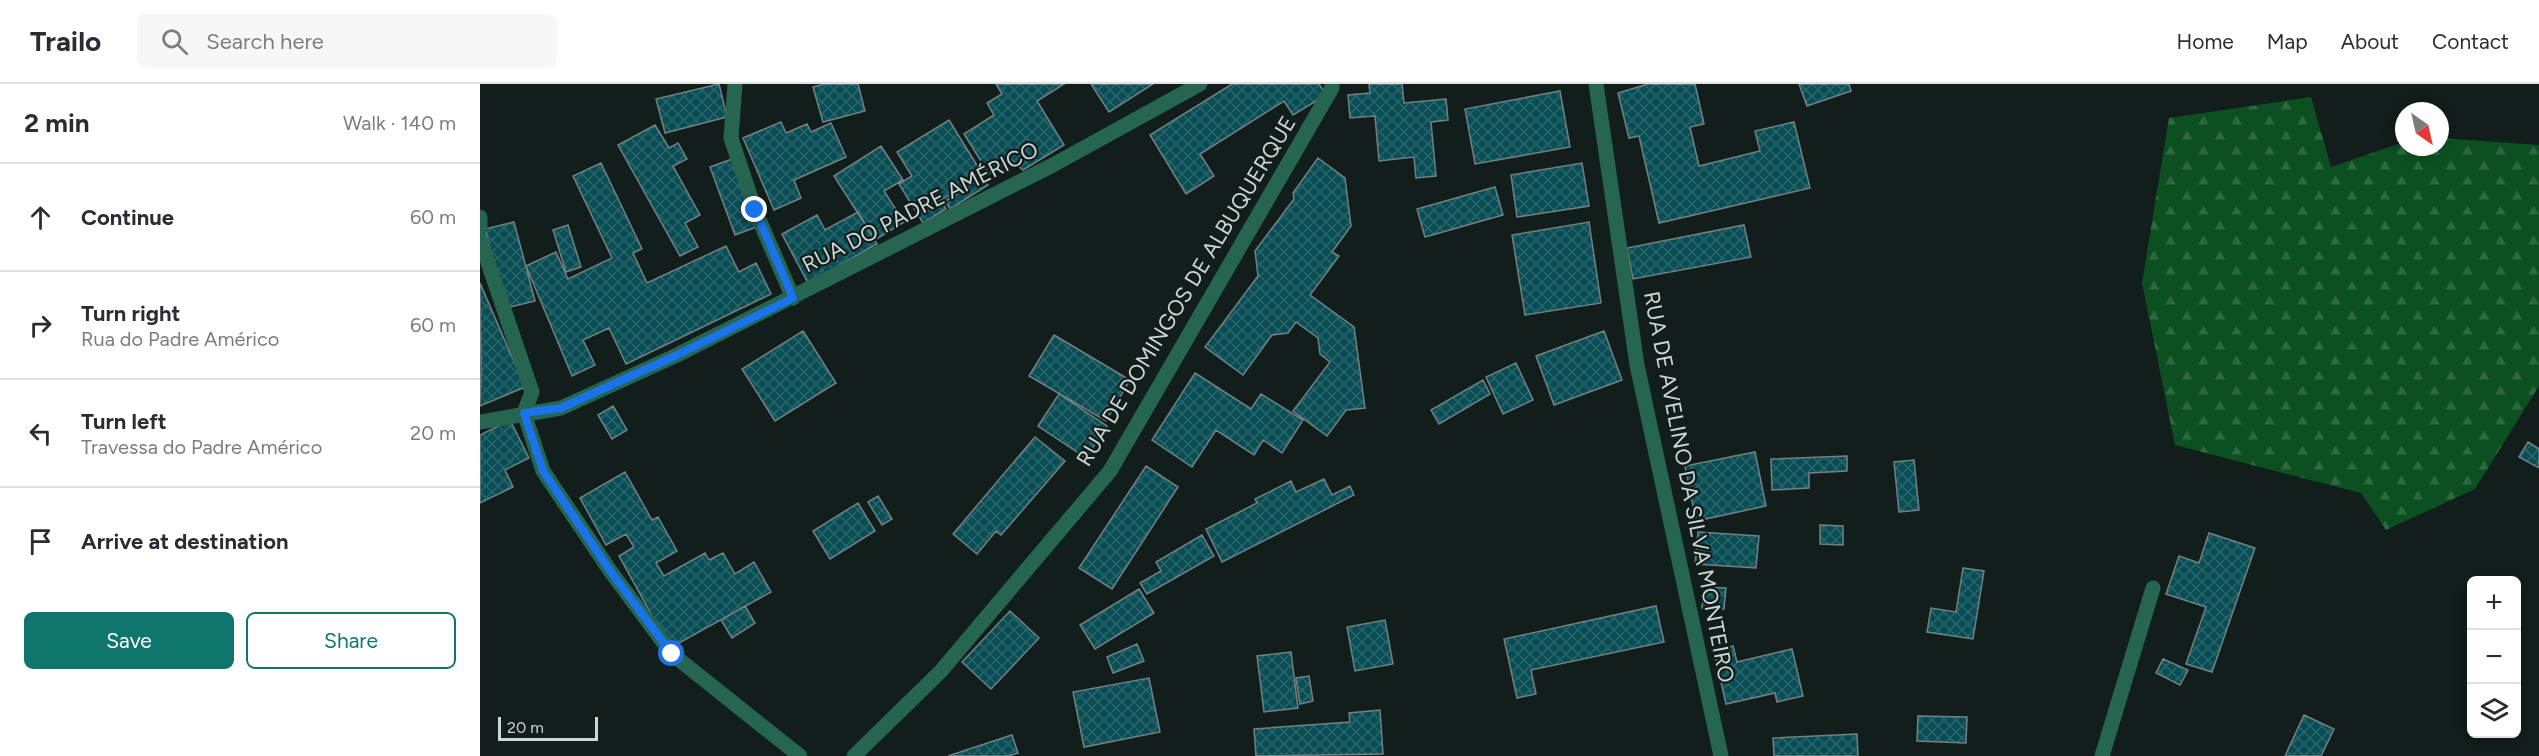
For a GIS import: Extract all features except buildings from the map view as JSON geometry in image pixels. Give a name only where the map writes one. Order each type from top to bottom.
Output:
[{"type":"street","points":[[735,84],[730,138],[755,210],[793,298]]},
{"type":"street","name":"RUA DO PADRE AMÉRICO","points":[[480,423],[524,413],[561,408],[675,356],[1053,165],[1200,84]]},
{"type":"street","name":"RUA DE DOMINGOS DE ALBUQUERQUE","points":[[854,756],[941,671],[1110,471],[1332,88],[1332,84]]},
{"type":"street","name":"RUA DE AVELINO DA SILVA MONTEIRO","points":[[1596,84],[1637,365],[1721,756]]},
{"type":"street","points":[[480,217],[480,227]]},
{"type":"street","points":[[480,239],[532,392],[524,413],[543,471],[611,572],[672,654],[800,756]]},
{"type":"street","points":[[2102,756],[2153,588]]},
{"type":"green space","points":[[2311,97],[2331,167],[2395,145],[2395,156],[2449,156],[2449,139],[2539,145],[2539,386],[2475,489],[2386,530],[2361,493],[2175,445],[2142,283],[2169,118]]},
{"type":"route","points":[[672,654],[611,572],[543,471],[524,413],[561,408],[675,356],[793,298],[755,210]]}]
